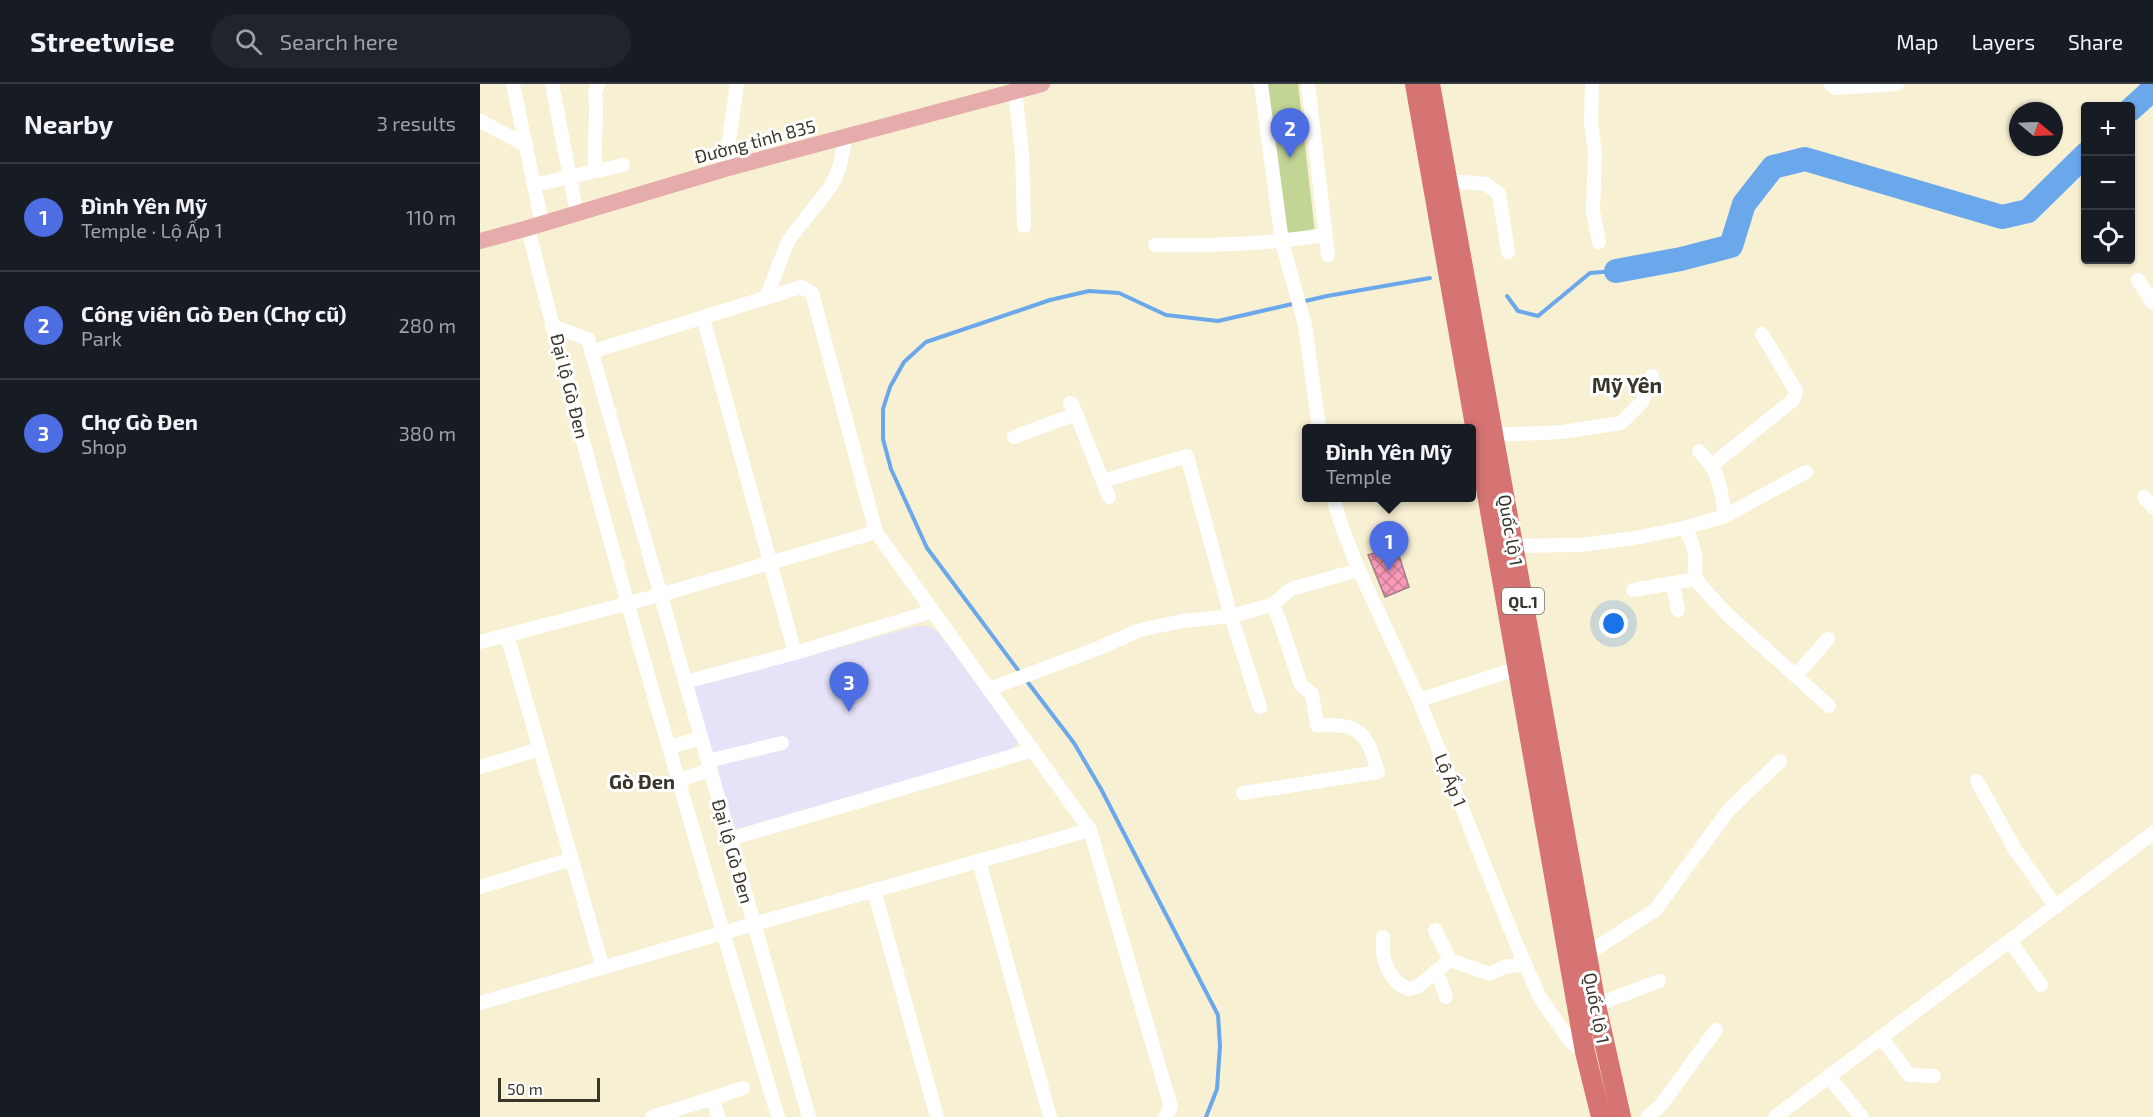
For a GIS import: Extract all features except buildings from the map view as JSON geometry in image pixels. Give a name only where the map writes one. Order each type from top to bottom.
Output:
[{"type":"highway","name":"Quốc lộ 1","points":[[1415,84],[1476,424]]},
{"type":"highway","name":"Quốc lộ 1","points":[[1430,84],[1596,1005],[1621,1117]]},
{"type":"highway","name":"Quốc lộ 1","points":[[1476,427],[1585,1052],[1601,1117]]},
{"type":"main road","name":"Đường tỉnh 835","points":[[480,241],[725,169],[1042,84]]},
{"type":"street","points":[[513,84],[534,185],[535,226],[552,326]]},
{"type":"street","points":[[552,84],[577,214]]},
{"type":"street","points":[[595,171],[596,105],[594,93],[598,84]]},
{"type":"street","points":[[725,169],[737,84]]},
{"type":"street","points":[[1261,84],[1282,242],[1305,325],[1318,424]]},
{"type":"street","points":[[1308,84],[1328,255]]},
{"type":"street","points":[[1592,84],[1591,124],[1595,152],[1593,211],[1599,242]]},
{"type":"street","points":[[1830,84],[1836,88],[1897,84]]},
{"type":"street","points":[[1015,92],[1022,152],[1024,226]]},
{"type":"street","points":[[480,121],[526,145]]},
{"type":"street","points":[[766,298],[788,241],[831,186],[843,159],[846,136]]},
{"type":"street","points":[[534,185],[623,165]]},
{"type":"street","points":[[1448,181],[1486,184],[1499,194],[1508,252]]},
{"type":"street","points":[[1155,245],[1242,245],[1282,242],[1325,235]]},
{"type":"street","points":[[2138,280],[2153,303]]},
{"type":"street","points":[[591,352],[801,287],[812,293],[876,532],[1090,830],[1171,1107],[1166,1117]]},
{"type":"street","points":[[703,317],[795,652]]},
{"type":"street","name":"Đại lộ Gò Đen","points":[[552,326],[588,339],[809,1117]]},
{"type":"street","name":"Đại lộ Gò Đen","points":[[552,326],[679,780],[778,1117]]},
{"type":"street","points":[[1712,465],[1793,400],[1796,391],[1762,334]]},
{"type":"street","points":[[1493,435],[1562,432],[1621,423],[1642,402],[1652,376]]},
{"type":"street","points":[[1014,437],[1073,409],[1109,497]]},
{"type":"street","points":[[1698,451],[1712,465],[1720,485],[1725,516]]},
{"type":"street","points":[[1103,481],[1187,456],[1231,616],[1260,707]]},
{"type":"street","points":[[1514,546],[1580,545],[1635,538],[1684,528],[1725,516],[1806,472]]},
{"type":"street","name":"Lộ Ấp 1","points":[[1334,502],[1359,570],[1419,700],[1539,996],[1570,1041],[1585,1052]]},
{"type":"street","points":[[1684,528],[1695,554],[1697,579],[1729,616],[1829,706]]},
{"type":"street","points":[[480,642],[629,603],[876,532]]},
{"type":"street","points":[[989,689],[1094,650],[1140,630],[1183,621],[1231,616],[1272,605],[1291,589],[1359,570]]},
{"type":"street","points":[[1633,590],[1697,579]]},
{"type":"street","points":[[1672,585],[1678,610]]},
{"type":"street","points":[[1243,793],[1378,772],[1370,747],[1361,732],[1317,725],[1312,694],[1301,685],[1279,619],[1272,605]]},
{"type":"street","points":[[685,682],[933,611]]},
{"type":"street","points":[[507,635],[603,968]]},
{"type":"street","points":[[1796,675],[1828,639]]},
{"type":"street","points":[[1419,700],[1519,668]]},
{"type":"street","points":[[670,747],[701,738]]},
{"type":"street","points":[[679,780],[709,766],[782,742]]},
{"type":"street","points":[[480,767],[540,749]]},
{"type":"street","points":[[729,839],[1033,750]]},
{"type":"street","points":[[1587,954],[1655,910],[1729,810],[1780,761]]},
{"type":"street","points":[[1977,781],[2016,851],[2056,907]]},
{"type":"street","points":[[480,1004],[1090,830]]},
{"type":"street","points":[[1775,1117],[2153,832]]},
{"type":"street","points":[[480,887],[571,859]]},
{"type":"street","points":[[979,861],[1050,1117]]},
{"type":"street","points":[[874,890],[937,1117]]},
{"type":"street","points":[[1435,930],[1450,960],[1490,974],[1504,967],[1525,964]]},
{"type":"street","points":[[1383,938],[1384,959],[1392,979],[1408,989],[1417,987],[1450,960]]},
{"type":"street","points":[[2010,941],[2041,985]]},
{"type":"street","points":[[1435,973],[1446,997]]},
{"type":"street","points":[[1596,1005],[1659,981]]},
{"type":"street","points":[[1648,1117],[1661,1105],[1716,1030]]},
{"type":"street","points":[[1881,1037],[1909,1075],[1934,1076]]},
{"type":"street","points":[[1828,1076],[1862,1117]]},
{"type":"street","points":[[652,1117],[743,1088]]},
{"type":"street","points":[[712,1098],[718,1117]]},
{"type":"shaded area","points":[[917,626],[928,626],[938,632],[1017,737],[1017,743],[1011,750],[733,830],[693,687]]},
{"type":"green space","points":[[1264,84],[1298,84],[1315,233],[1288,239]]},
{"type":"waterway","points":[[2135,105],[2153,89]]},
{"type":"waterway","points":[[1616,271],[1681,259],[1731,246],[1744,204],[1773,167],[1805,159],[2002,217],[2028,211],[2084,156]]},
{"type":"waterway","points":[[1507,296],[1518,311],[1538,316],[1590,273],[1616,271]]},
{"type":"waterway","points":[[1021,674],[927,548],[891,469],[883,439],[883,409],[890,387],[904,362],[926,342],[1050,300],[1089,291],[1119,293],[1166,315],[1218,321],[1327,296],[1430,278]]},
{"type":"waterway","points":[[1026,680],[1074,743],[1101,789],[1218,1015],[1220,1046],[1217,1089],[1206,1117]]},
{"type":"place","name":"Công viên Gò Đen (Chợ cũ)","points":[[1290,158]]},
{"type":"place","name":"Đình Yên Mỹ","points":[[1389,571]]},
{"type":"place","name":"Chợ Gò Đen","points":[[849,712]]},
{"type":"district","name":"Mỹ Yên","points":[[1627,384]]},
{"type":"district","name":"Gò Đen","points":[[642,781]]}]
